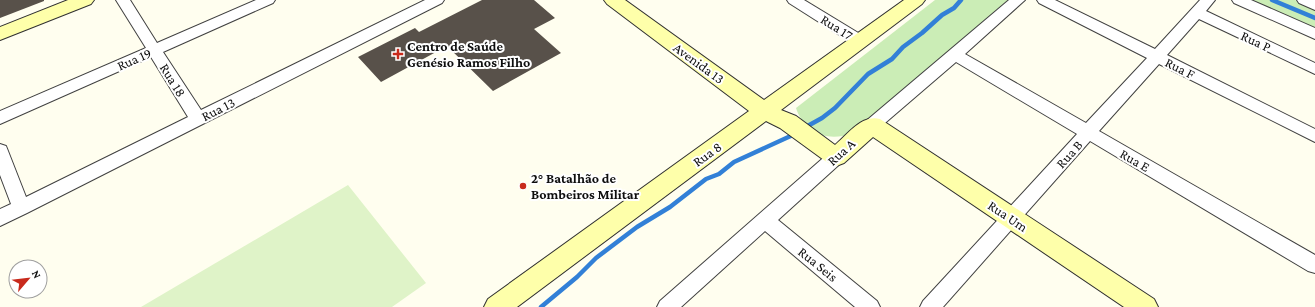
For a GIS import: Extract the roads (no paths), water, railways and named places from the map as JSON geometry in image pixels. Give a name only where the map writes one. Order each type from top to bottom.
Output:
[{"type":"street","points":[[0,25],[64,0]]},
{"type":"street","points":[[0,34],[85,0]]},
{"type":"street","name":"Rua 18","points":[[123,0],[198,119]]},
{"type":"street","name":"Rua 19","points":[[0,118],[268,0]]},
{"type":"street","name":"Rua 13","points":[[0,218],[437,0]]},
{"type":"street","name":"Avenida 13","points":[[612,0],[780,116]]},
{"type":"street","name":"Avenida 13","points":[[630,0],[780,116],[836,157]]},
{"type":"street","name":"Rua 17","points":[[794,0],[860,41]]},
{"type":"street","name":"Rua 8","points":[[497,307],[780,116],[860,41],[916,0]]},
{"type":"street","name":"Rua A","points":[[667,307],[872,125],[1018,0]]},
{"type":"street","name":"Rua F","points":[[1044,0],[1315,136]]},
{"type":"street","name":"Rua B","points":[[930,307],[1208,0]]},
{"type":"street","points":[[1239,0],[1315,34]]},
{"type":"street","points":[[1304,0],[1315,5]]},
{"type":"street","name":"Rua P","points":[[1197,13],[1315,69]]},
{"type":"street","name":"Rua E","points":[[954,54],[1315,265]]},
{"type":"street","name":"Rua Um","points":[[872,125],[1145,307]]},
{"type":"street","points":[[0,151],[20,208]]},
{"type":"street","name":"Rua Seis","points":[[765,220],[870,307]]},
{"type":"waterway","points":[[804,128],[822,118],[835,108],[868,74],[892,59],[903,47],[922,33],[942,15],[954,8],[961,0]]},
{"type":"waterway","points":[[1272,0],[1315,18]]},
{"type":"waterway","points":[[541,307],[577,277],[596,258],[637,227],[670,207],[706,179],[719,174],[734,162],[795,134]]},
{"type":"place","name":"Centro de Saúde Genésio Ramos Filho","points":[[398,54]]},
{"type":"place","name":"2° Batalhão de Bombeiros Militar","points":[[523,186]]}]
